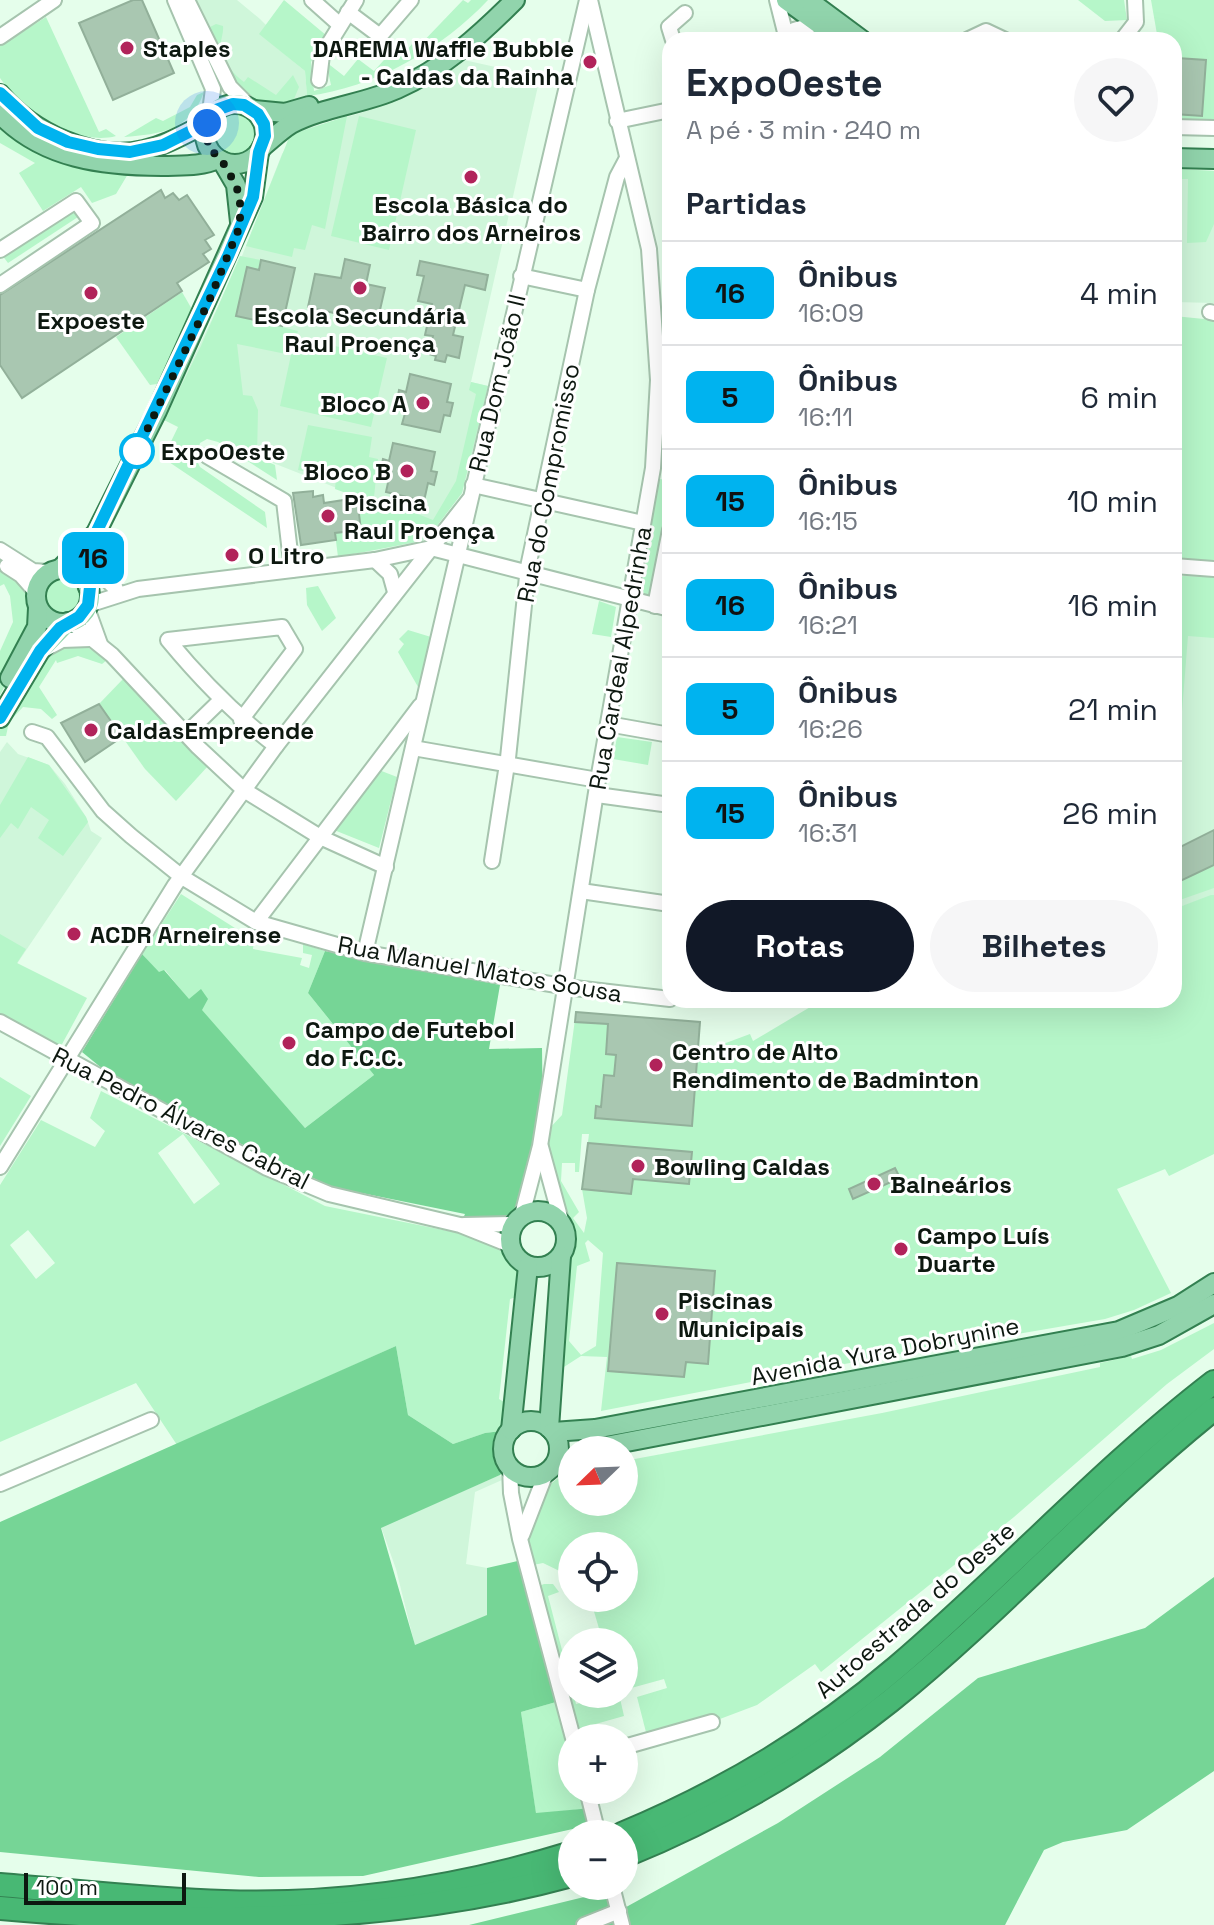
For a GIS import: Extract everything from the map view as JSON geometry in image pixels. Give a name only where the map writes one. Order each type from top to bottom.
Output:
[{"type":"highway","name":"Autoestrada do Oeste","points":[[638,1827],[691,1804],[748,1773],[860,1697],[930,1638],[1123,1458],[1214,1382]]},
{"type":"highway","name":"Autoestrada do Oeste","points":[[638,1850],[737,1804],[838,1740],[923,1672],[1214,1409]]},
{"type":"highway","points":[[1068,1538],[1100,1520],[1214,1427]]},
{"type":"highway","points":[[0,1885],[224,1902],[324,1901],[457,1884],[558,1857]]},
{"type":"highway","points":[[0,1875],[35,1879],[66,1890]]},
{"type":"highway","points":[[0,1910],[183,1922],[322,1923],[455,1905],[558,1879]]},
{"type":"main road","points":[[0,94],[38,128],[68,142],[98,149],[143,151],[163,145],[208,121],[227,105],[285,113],[355,94],[402,74],[448,48],[500,0]]},
{"type":"main road","points":[[0,114],[32,140],[98,164],[179,165],[220,160],[239,164],[250,160],[289,125],[357,104],[418,79],[453,57],[515,0]]},
{"type":"main road","points":[[786,0],[831,32]]},
{"type":"main road","points":[[808,0],[851,32]]},
{"type":"main road","points":[[0,718],[40,651],[69,622],[88,597],[96,533],[209,301],[253,197],[264,124],[252,109]]},
{"type":"main road","points":[[208,121],[206,143],[236,185],[240,199],[240,226]]},
{"type":"main road","points":[[1182,146],[1214,147]]},
{"type":"main road","points":[[1182,158],[1214,159]]},
{"type":"main road","points":[[0,695],[37,627],[39,582],[96,533]]},
{"type":"main road","points":[[55,570],[77,572],[88,597]]},
{"type":"main road","points":[[37,600],[49,619],[69,622]]},
{"type":"main road","points":[[558,1445],[551,1430],[561,1256],[566,1240],[562,1224],[540,1211],[518,1220],[510,1245],[520,1261],[528,1266],[546,1267],[561,1256]]},
{"type":"main road","points":[[528,1266],[511,1430],[504,1448],[510,1466],[530,1477],[558,1462]]},
{"type":"main road","name":"Avenida Yura Dobrynine","points":[[551,1430],[595,1429],[1119,1331],[1178,1306],[1214,1283]]},
{"type":"main road","name":"Avenida Yura Dobrynine","points":[[638,1440],[1122,1347],[1159,1335],[1214,1304]]},
{"type":"main road","points":[[511,1430],[533,1421],[551,1430]]},
{"type":"street","points":[[0,37],[54,0]]},
{"type":"street","points":[[175,0],[213,89],[208,121]]},
{"type":"street","points":[[187,0],[230,87],[252,109]]},
{"type":"street","points":[[312,0],[348,13],[380,36],[411,0]]},
{"type":"street","name":"Rua Dom João II","points":[[365,953],[426,699],[521,276],[589,0]]},
{"type":"street","name":"Rua Cardeal Alpedrinha","points":[[589,0],[649,249],[662,363]]},
{"type":"street","points":[[777,0],[785,32]]},
{"type":"street","points":[[1128,32],[1136,22],[1135,0]]},
{"type":"street","points":[[319,80],[322,55],[348,13]]},
{"type":"street","points":[[671,32],[669,27],[685,13]]},
{"type":"street","points":[[792,32],[819,23]]},
{"type":"street","points":[[186,29],[204,34]]},
{"type":"street","points":[[574,56],[585,50],[604,57]]},
{"type":"street","points":[[617,121],[662,112]]},
{"type":"street","points":[[1182,127],[1214,128]]},
{"type":"street","name":"Rua do Compromisso","points":[[492,861],[527,572],[587,290],[617,177],[626,160]]},
{"type":"street","points":[[0,250],[76,201],[92,223],[1,282]]},
{"type":"street","points":[[521,276],[587,290]]},
{"type":"street","name":"Rua Cardeal Alpedrinha","points":[[518,1220],[540,1146],[597,788],[653,468],[662,396]]},
{"type":"street","points":[[207,456],[284,501],[292,570]]},
{"type":"street","points":[[653,468],[662,467]]},
{"type":"street","points":[[0,1167],[182,877],[276,746],[472,492],[544,500],[643,523]]},
{"type":"street","points":[[96,639],[88,597],[375,560],[431,548],[662,607]]},
{"type":"street","points":[[0,550],[33,571],[55,570]]},
{"type":"street","points":[[94,555],[104,577],[117,594]]},
{"type":"street","points":[[375,560],[390,574],[395,592]]},
{"type":"street","points":[[0,561],[19,573],[37,600]]},
{"type":"street","points":[[1182,567],[1214,569]]},
{"type":"street","points":[[96,639],[117,594]]},
{"type":"street","points":[[69,622],[96,639],[244,790],[320,837],[386,867]]},
{"type":"street","points":[[241,720],[295,649],[282,627],[168,640],[220,701],[241,720],[276,746]]},
{"type":"street","points":[[40,651],[62,640],[96,639]]},
{"type":"street","points":[[256,922],[426,699]]},
{"type":"street","points":[[186,734],[220,701]]},
{"type":"street","points":[[608,724],[662,734]]},
{"type":"street","name":"Rua Manuel Matos Sousa","points":[[32,732],[47,737],[103,811],[182,877],[256,922],[365,953],[565,986],[662,998]]},
{"type":"street","points":[[413,748],[506,765],[662,803]]},
{"type":"street","points":[[581,891],[662,903]]},
{"type":"street","name":"Rua Pedro Álvares Cabral","points":[[0,1022],[267,1168],[329,1194],[460,1225]]},
{"type":"street","points":[[540,1146],[562,1224]]},
{"type":"street","points":[[460,1225],[518,1220]]},
{"type":"street","points":[[460,1225],[510,1245]]},
{"type":"street","points":[[0,1484],[151,1420]]},
{"type":"street","points":[[520,1539],[530,1508],[558,1462]]},
{"type":"street","points":[[510,1466],[511,1493],[520,1539],[569,1724]]},
{"type":"street","points":[[638,1743],[712,1722]]},
{"type":"street","points":[[584,1925],[620,1918]]},
{"type":"shaded area","points":[[196,0],[237,0],[260,19],[266,25],[260,34],[305,71],[307,96],[287,103],[260,101],[238,87]]},
{"type":"shaded area","points":[[284,0],[327,36],[311,62],[314,91],[331,85],[326,62],[344,76],[358,59],[374,71],[393,50],[401,57],[412,44],[417,48],[463,0],[468,3],[471,0],[488,0],[450,34],[406,63],[357,84],[307,96],[305,71],[259,34]]},
{"type":"shaded area","points":[[1078,0],[1124,0],[1127,20],[1105,21]]},
{"type":"shaded area","points":[[1151,0],[1214,0],[1214,128],[1182,127],[1182,32],[1157,32]]},
{"type":"shaded area","points":[[46,17],[99,132],[106,129],[116,136],[84,136],[51,123],[21,102],[0,78],[0,46]]},
{"type":"shaded area","points":[[216,24],[223,26],[222,52],[236,75],[244,82],[248,77],[276,95],[293,75],[299,87],[294,99],[285,103],[267,103],[240,89],[228,75],[220,57],[210,27]]},
{"type":"shaded area","name":"Escola Secundária Raul Proença","points":[[464,60],[540,77],[471,382],[488,386],[481,419],[462,493],[436,527],[164,420],[242,256],[282,154],[298,131],[361,113],[398,97]]},
{"type":"shaded area","points":[[204,92],[191,115],[182,123],[162,132],[124,137],[156,118],[163,121],[190,107],[197,95]]},
{"type":"shaded area","points":[[235,113],[250,119],[256,134],[250,149],[235,155],[220,149],[214,134],[220,119]]},
{"type":"shaded area","points":[[347,116],[325,229],[312,225],[305,250],[294,248],[292,257],[246,246],[290,135]]},
{"type":"shaded area","points":[[359,116],[416,130],[389,250],[331,236]]},
{"type":"shaded area","points":[[0,128],[29,149],[60,163],[93,171],[128,174],[116,194],[92,203],[81,187],[43,211],[19,173],[35,163],[0,143]]},
{"type":"shaded area","points":[[1182,169],[1214,171],[1214,303],[1182,302]]},
{"type":"shaded area","points":[[1182,169],[1214,171],[1214,224],[1206,242],[1187,243],[1188,179],[1182,179]]},
{"type":"shaded area","points":[[72,209],[78,217],[8,263],[2,255]]},
{"type":"shaded area","points":[[240,256],[261,260],[259,270],[247,267],[237,316],[298,331],[296,337],[387,358],[371,427],[280,406],[291,355],[237,344],[243,395],[252,396],[258,410],[257,457],[275,465],[277,480],[218,442],[207,439],[200,443],[196,459],[200,467],[265,512],[267,528],[163,458],[178,427],[164,420],[201,346]]},
{"type":"shaded area","points":[[182,292],[193,311],[157,384],[150,385],[116,337]]},
{"type":"shaded area","points":[[1182,317],[1214,320],[1214,569],[1182,567]]},
{"type":"shaded area","points":[[471,382],[488,386],[462,493],[422,541],[338,557],[335,533],[361,529],[357,497],[335,489],[336,478],[298,470],[308,425],[372,437],[369,457],[378,459],[374,497],[433,520],[456,481],[476,394],[469,390]]},
{"type":"shaded area","points":[[659,479],[662,479],[662,547],[653,602],[639,602]]},
{"type":"shaded area","points":[[0,561],[30,587],[38,608],[29,642],[0,695],[0,651],[13,622],[10,596],[4,584],[0,586]]},
{"type":"shaded area","points":[[63,576],[77,582],[83,596],[77,610],[63,616],[49,610],[43,596],[49,582]]},
{"type":"shaded area","points":[[1182,577],[1214,577],[1214,895],[1182,906]]},
{"type":"shaded area","points":[[1182,577],[1214,577],[1214,638],[1188,636],[1182,711]]},
{"type":"shaded area","points":[[318,586],[336,618],[322,631],[307,605],[306,588]]},
{"type":"shaded area","points":[[599,601],[616,607],[611,637],[592,634]]},
{"type":"shaded area","points":[[408,630],[431,637],[421,692],[398,652],[404,644],[399,639]]},
{"type":"shaded area","points":[[70,644],[84,645],[107,660],[102,664],[78,656],[57,663],[56,660],[39,687],[57,715],[52,719],[41,709],[23,707],[9,722],[6,736],[0,736],[0,729],[44,658]]},
{"type":"shaded area","points":[[124,678],[208,766],[176,801],[145,769],[99,704]]},
{"type":"shaded area","points":[[617,737],[652,742],[648,765],[613,759]]},
{"type":"shaded area","points":[[7,742],[18,754],[49,765],[86,817],[91,831],[102,838],[12,971],[0,964],[0,752]]},
{"type":"shaded area","points":[[28,757],[49,765],[88,822],[63,856],[38,838],[49,820],[31,807],[18,829],[11,823],[0,838],[0,805]]},
{"type":"shaded area","points":[[379,770],[397,777],[379,848],[334,830]]},
{"type":"shaded area","points":[[1214,865],[1214,888],[1182,899],[1182,880]]},
{"type":"shaded area","name":"Campo de Futebol do F.C.C.","points":[[181,894],[254,940],[253,949],[302,958],[300,965],[309,968],[312,955],[303,953],[303,944],[325,951],[308,993],[374,1075],[305,1128],[201,1010],[201,990],[189,1000],[165,970],[159,973],[142,954]]},
{"type":"shaded area","points":[[1214,895],[1214,1154],[1169,1176],[1165,1169],[1117,1189],[1171,1293],[1105,1319],[860,1361],[601,1411],[607,1357],[581,1356],[553,1374],[566,1240],[543,1130],[548,1130],[562,1115],[576,1012],[700,1022],[699,1046],[715,1047],[750,1034],[753,1041],[809,1008],[1182,1008],[1182,906]],"holes":[[[582,1134],[589,1134],[582,1189],[587,1218],[584,1233],[573,1218],[579,1212],[561,1181],[562,1163],[575,1163],[575,1172],[579,1172]],[[588,1240],[603,1253],[596,1346],[581,1355],[569,1341],[577,1266],[590,1261],[585,1243]]]},
{"type":"shaded area","points":[[0,934],[26,949],[17,963],[87,998],[61,1046],[0,1016]]},
{"type":"shaded area","points":[[0,1077],[31,1096],[0,1146]]},
{"type":"shaded area","points":[[101,1091],[325,1206],[458,1233],[460,1225],[511,1249],[519,1261],[528,1266],[523,1295],[510,1299],[499,1399],[512,1407],[511,1430],[485,1433],[453,1444],[408,1415],[396,1346],[177,1445],[136,1383],[0,1442],[0,1185],[41,1120],[95,1147],[105,1131],[90,1118]],"holes":[[[183,1134],[220,1184],[194,1204],[158,1153]],[[28,1230],[55,1263],[36,1279],[10,1245]]]},
{"type":"shaded area","points":[[1214,1323],[1214,1349],[1167,1384],[1014,1517],[821,1672],[815,1664],[757,1705],[712,1722],[648,1740],[638,1697],[667,1688],[664,1679],[638,1686],[638,1628],[599,1628],[594,1612],[638,1612],[638,1532],[558,1532],[558,1570],[543,1563],[528,1566],[520,1539],[548,1486],[558,1478],[558,1516],[638,1516],[638,1458],[882,1413],[1100,1367],[1100,1363],[1131,1356],[1132,1359],[1161,1350]]},
{"type":"shaded area","points":[[500,1475],[502,1480],[475,1492],[466,1564],[487,1568],[488,1615],[415,1646],[396,1569],[381,1527]]},
{"type":"shaded area","points":[[553,1584],[558,1591],[548,1596],[558,1635],[558,1681],[534,1588]]},
{"type":"shaded area","points":[[558,1701],[558,1708],[622,1708],[624,1716],[596,1724],[558,1724],[558,1804],[591,1804],[592,1808],[536,1814],[521,1712]]},
{"type":"green space","points":[[325,951],[500,985],[489,1049],[542,1048],[543,1130],[514,1224],[460,1225],[465,1214],[332,1187],[186,1118],[109,1074],[82,1052],[142,954],[159,972],[164,970],[189,999],[201,989],[208,999],[202,1010],[305,1128],[374,1075],[308,993]]},
{"type":"green space","points":[[396,1346],[408,1415],[453,1444],[485,1433],[511,1430],[504,1448],[510,1466],[500,1475],[381,1528],[415,1645],[487,1615],[487,1568],[526,1559],[558,1681],[558,1701],[521,1712],[536,1813],[592,1808],[594,1820],[558,1820],[558,1832],[363,1876],[259,1877],[0,1852],[0,1522]]},
{"type":"green space","points":[[1214,1577],[1214,1771],[1127,1830],[1063,1842],[1044,1850],[1005,1925],[469,1925],[572,1900],[616,1900],[619,1911],[778,1823],[880,1757],[978,1678],[1145,1628]]},
{"type":"building","name":"Staples","points":[[133,0],[142,0],[174,73],[113,100],[79,23]]},
{"type":"building","points":[[1182,58],[1206,60],[1202,116],[1182,115]]},
{"type":"building","name":"Expoeste","points":[[161,190],[165,198],[173,193],[179,200],[187,195],[214,235],[205,240],[211,249],[203,254],[209,262],[177,283],[182,291],[22,398],[0,365],[0,295]]},
{"type":"building","points":[[345,259],[370,265],[366,284],[385,288],[377,323],[308,307],[315,274],[341,278]]},
{"type":"building","points":[[261,260],[295,268],[282,326],[236,316],[247,267],[259,270]]},
{"type":"building","points":[[420,261],[488,275],[485,290],[465,285],[453,335],[463,337],[459,358],[447,355],[445,362],[435,360],[436,356],[429,354],[433,336],[425,335],[432,304],[418,301],[424,276],[417,275]]},
{"type":"building","name":"Bloco A","points":[[410,374],[451,384],[447,402],[453,403],[450,416],[444,415],[440,432],[402,424],[406,410],[396,407],[399,390],[406,392]]},
{"type":"building","name":"Bloco B","points":[[393,443],[435,452],[431,471],[437,472],[434,485],[428,483],[424,501],[386,492],[389,478],[379,476],[383,459],[389,461]]},
{"type":"building","name":"Piscina Raul Proença","points":[[313,491],[313,497],[323,495],[324,503],[357,498],[361,530],[335,533],[336,540],[301,545],[293,493]]},
{"type":"building","name":"CaldasEmpreende","points":[[99,704],[122,737],[85,762],[61,723]]},
{"type":"building","points":[[1214,830],[1214,865],[1182,880],[1182,846]]},
{"type":"building","name":"Centro de Alto Rendimento de Badminton","points":[[576,1012],[700,1022],[692,1126],[595,1118],[596,1106],[601,1107],[604,1075],[614,1076],[616,1055],[606,1054],[608,1024],[575,1022]]},
{"type":"building","name":"Bowling Caldas","points":[[588,1143],[692,1152],[689,1184],[633,1179],[631,1194],[582,1189]]},
{"type":"building","name":"Balneários","points":[[895,1168],[900,1178],[853,1199],[849,1189]]},
{"type":"building","name":"Piscinas Municipais","points":[[617,1263],[715,1271],[708,1364],[686,1362],[684,1377],[608,1371]]},
{"type":"bus line","name":"16","points":[[0,93],[38,128],[68,142],[98,149],[130,152],[163,145],[207,123],[216,110],[233,104],[250,107],[258,114],[264,124],[265,136],[259,152],[253,197],[209,301],[96,533],[88,605],[79,617],[60,628],[40,651],[0,718]]},
{"type":"place","name":"Staples","points":[[127,48]]},
{"type":"place","name":"DAREMA Waffle Bubble - Caldas da Rainha","points":[[590,62]]},
{"type":"place","name":"Escola Básica do Bairro dos Arneiros","points":[[471,177]]},
{"type":"place","name":"Escola Secundária Raul Proença","points":[[360,288]]},
{"type":"place","name":"Expoeste","points":[[91,293]]},
{"type":"place","name":"Bloco A","points":[[423,403]]},
{"type":"place","name":"ExpoOeste","points":[[137,451]]},
{"type":"place","name":"Bloco B","points":[[407,471]]},
{"type":"place","name":"Piscina Raul Proença","points":[[328,516]]},
{"type":"place","name":"O Litro","points":[[232,555]]},
{"type":"place","name":"CaldasEmpreende","points":[[91,730]]},
{"type":"place","name":"ACDR Arneirense","points":[[74,934]]},
{"type":"place","name":"Campo de Futebol do F.C.C.","points":[[289,1043]]},
{"type":"place","name":"Centro de Alto Rendimento de Badminton","points":[[656,1065]]},
{"type":"place","name":"Bowling Caldas","points":[[638,1166]]},
{"type":"place","name":"Balneários","points":[[874,1184]]},
{"type":"place","name":"Campo Luís Duarte","points":[[901,1249]]},
{"type":"place","name":"Piscinas Municipais","points":[[662,1314]]},
{"type":"route","points":[[137,451],[133,459],[209,301],[240,226],[240,199],[236,185],[222,161],[208,147],[205,138],[207,123]]}]
